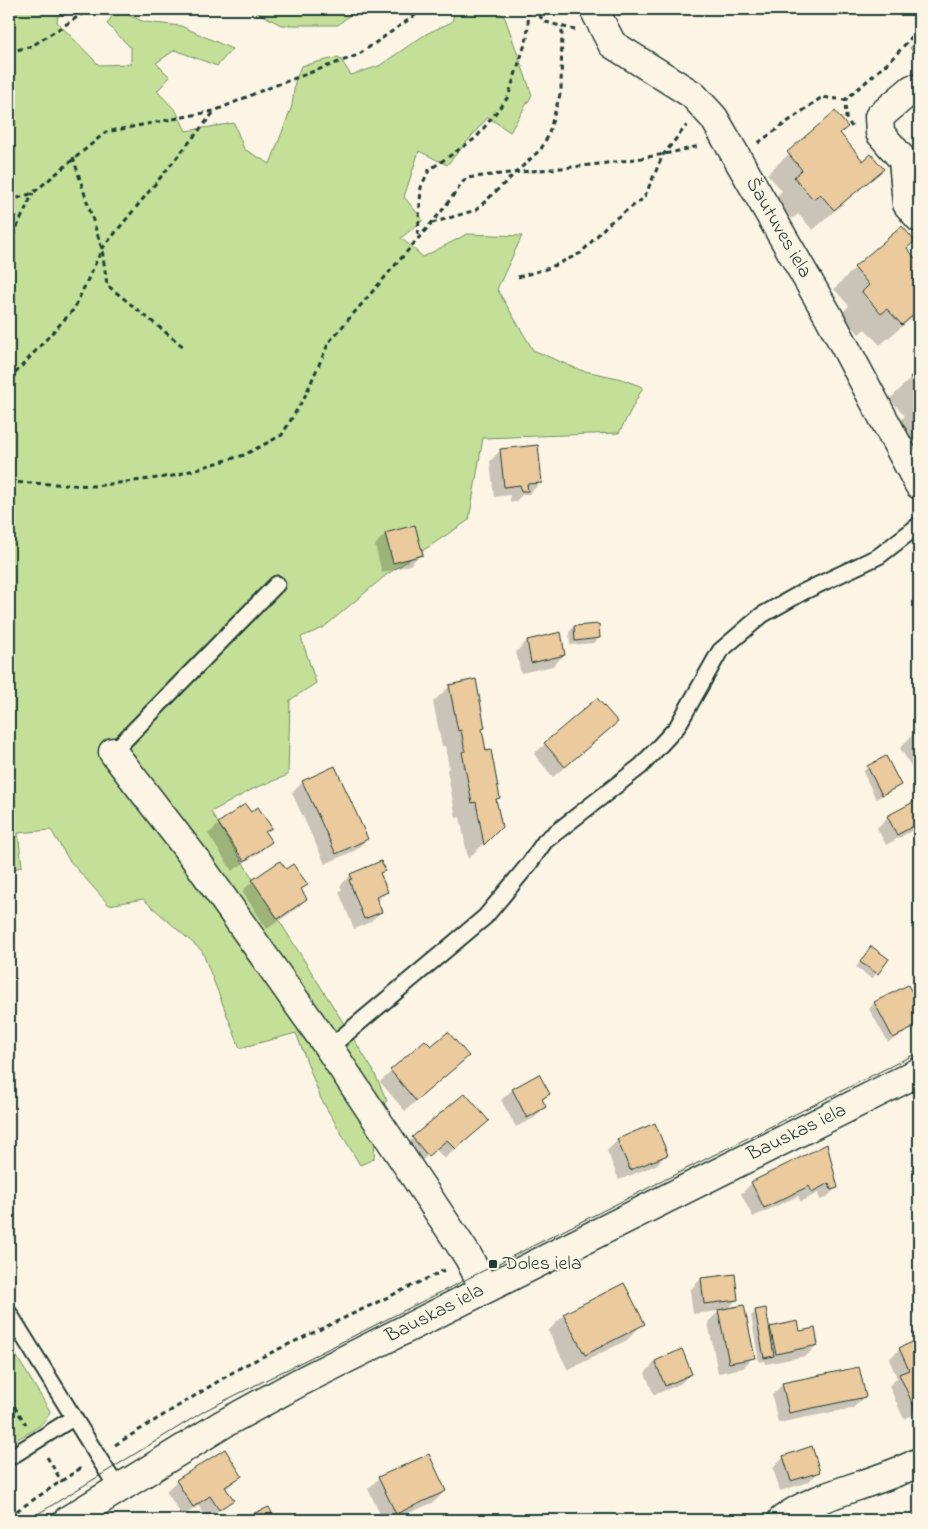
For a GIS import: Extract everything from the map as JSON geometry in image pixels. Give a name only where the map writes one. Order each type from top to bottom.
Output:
[{"type":"street","points":[[594,9],[612,44]]},
{"type":"street","name":"Šautuves iela","points":[[612,44],[692,95],[714,118],[828,315],[919,485]]},
{"type":"street","points":[[919,90],[912,89],[879,117],[880,133],[903,160],[907,204],[919,218]]},
{"type":"street","points":[[113,752],[196,860],[329,1048],[469,1258],[484,1289]]},
{"type":"street","name":"Bauskas iela","points":[[68,1520],[223,1424],[300,1382],[919,1072]]},
{"type":"street","points":[[782,1520],[817,1501],[883,1479],[919,1462]]},
{"type":"lane","points":[[329,1048],[485,917],[530,864],[545,841],[641,766],[677,727],[720,650],[762,615],[803,592],[879,556],[919,525]]},
{"type":"lane","points":[[113,752],[277,584]]},
{"type":"lane","points":[[9,1313],[72,1418],[118,1489]]},
{"type":"lane","points":[[9,1458],[72,1418]]},
{"type":"path","points":[[9,52],[32,46],[90,9]]},
{"type":"path","points":[[9,201],[33,193],[106,132],[214,111],[263,90],[358,55],[424,9]]},
{"type":"path","points":[[531,9],[546,22],[612,44]]},
{"type":"path","points":[[418,236],[421,187],[429,170],[476,138],[508,97],[527,38],[531,9]]},
{"type":"path","points":[[430,223],[476,210],[541,149],[548,136],[561,91],[562,26]]},
{"type":"path","points":[[757,144],[822,97],[845,100]]},
{"type":"path","points":[[518,277],[549,268],[581,253],[608,224],[644,198],[663,155],[703,106]]},
{"type":"path","points":[[9,380],[74,309],[102,249],[214,111]]},
{"type":"path","points":[[9,482],[96,486],[173,476],[244,455],[282,435],[305,396],[329,342],[466,178],[582,167],[663,155],[726,139]]},
{"type":"path","points":[[73,158],[102,249],[107,285],[184,348]]},
{"type":"path","points":[[9,244],[33,193]]},
{"type":"path","points":[[9,1516],[70,1477],[97,1455],[243,1366],[469,1258]]},
{"type":"green space","points":[[9,9],[59,9],[57,22],[99,65],[131,64],[131,48],[107,24],[116,10],[145,22],[181,26],[232,49],[217,66],[175,50],[156,63],[170,77],[157,91],[176,111],[186,131],[234,123],[244,149],[270,164],[292,106],[295,82],[301,66],[339,57],[351,75],[379,66],[426,34],[452,22],[455,9],[496,9],[505,18],[532,95],[510,132],[488,117],[447,165],[419,151],[404,197],[423,220],[401,238],[423,257],[467,234],[522,236],[497,289],[533,350],[580,370],[618,378],[643,387],[619,433],[483,438],[469,520],[386,575],[323,628],[301,637],[316,683],[290,700],[288,775],[253,789],[211,812],[373,1070],[387,1101],[376,1112],[374,1159],[360,1165],[321,1099],[296,1033],[240,1048],[202,951],[143,899],[109,905],[69,860],[51,830],[18,833],[22,866],[9,872]]},
{"type":"green space","points":[[251,9],[357,9],[338,25],[281,25]]},
{"type":"green space","points":[[919,36],[919,59],[910,48]]},
{"type":"green space","points":[[9,1344],[50,1411],[40,1425],[12,1442],[9,1436]]},
{"type":"building","points":[[835,111],[848,127],[840,133],[863,161],[871,154],[884,169],[834,210],[820,194],[813,199],[794,177],[802,170],[787,152]]},
{"type":"building","points":[[902,226],[915,241],[907,248],[919,263],[919,310],[902,325],[887,309],[881,314],[862,292],[869,285],[854,267]]},
{"type":"building","points":[[919,369],[919,388],[910,377]]},
{"type":"building","points":[[538,445],[542,483],[527,484],[528,491],[521,491],[520,485],[504,487],[500,449]]},
{"type":"building","points":[[415,525],[423,555],[393,563],[385,533]]},
{"type":"building","points":[[599,624],[600,638],[575,641],[574,626]]},
{"type":"building","points":[[561,632],[565,655],[531,663],[527,640]]},
{"type":"building","points":[[476,679],[485,728],[482,729],[486,751],[491,750],[500,798],[496,799],[502,827],[484,845],[476,802],[472,803],[462,752],[465,751],[461,730],[458,731],[449,685]]},
{"type":"building","points":[[597,698],[618,722],[565,767],[544,743]]},
{"type":"building","points":[[886,756],[901,785],[882,795],[867,766]]},
{"type":"building","points":[[335,766],[368,839],[336,854],[302,781]]},
{"type":"building","points":[[919,799],[919,823],[897,835],[887,816]]},
{"type":"building","points":[[245,804],[251,812],[258,807],[272,828],[265,832],[272,842],[244,861],[218,823]]},
{"type":"building","points":[[280,861],[286,869],[293,864],[308,885],[301,889],[307,899],[278,919],[252,880]]},
{"type":"building","points":[[381,861],[385,871],[380,873],[388,892],[376,897],[382,912],[364,919],[349,880],[352,879],[350,874]]},
{"type":"building","points":[[871,946],[889,959],[878,974],[860,962]]},
{"type":"building","points":[[908,985],[919,1005],[919,1025],[893,1038],[874,1002]]},
{"type":"building","points":[[448,1032],[469,1056],[416,1101],[390,1070],[425,1040],[431,1046]]},
{"type":"building","points":[[539,1074],[550,1094],[542,1099],[546,1107],[527,1118],[512,1089]]},
{"type":"building","points":[[465,1093],[489,1121],[456,1149],[447,1140],[428,1156],[412,1137]]},
{"type":"building","points":[[655,1123],[668,1155],[630,1170],[617,1139]]},
{"type":"building","points":[[827,1144],[838,1188],[831,1190],[829,1183],[812,1192],[809,1186],[764,1208],[751,1182]]},
{"type":"building","points":[[735,1274],[738,1300],[704,1304],[701,1278]]},
{"type":"building","points":[[624,1283],[645,1324],[585,1355],[563,1314]]},
{"type":"building","points":[[744,1305],[755,1358],[729,1363],[718,1310]]},
{"type":"building","points":[[766,1308],[774,1356],[764,1358],[755,1310]]},
{"type":"building","points":[[798,1321],[800,1331],[815,1328],[818,1345],[776,1354],[770,1327]]},
{"type":"building","points":[[919,1339],[919,1407],[915,1409],[899,1374],[909,1370],[899,1348]]},
{"type":"building","points":[[682,1349],[692,1374],[665,1386],[655,1361]]},
{"type":"building","points":[[859,1367],[866,1397],[789,1413],[782,1383]]},
{"type":"building","points":[[812,1446],[820,1472],[791,1481],[783,1456]]},
{"type":"building","points":[[225,1449],[242,1476],[225,1487],[234,1500],[219,1510],[210,1496],[193,1507],[176,1480]]},
{"type":"building","points":[[429,1454],[446,1491],[396,1514],[378,1477]]},
{"type":"building","points":[[269,1507],[275,1520],[255,1520],[252,1514]]},
{"type":"tram line","points":[[28,1520],[206,1410],[919,1052]]},
{"type":"place","name":"Doles iela","points":[[493,1264]]}]
